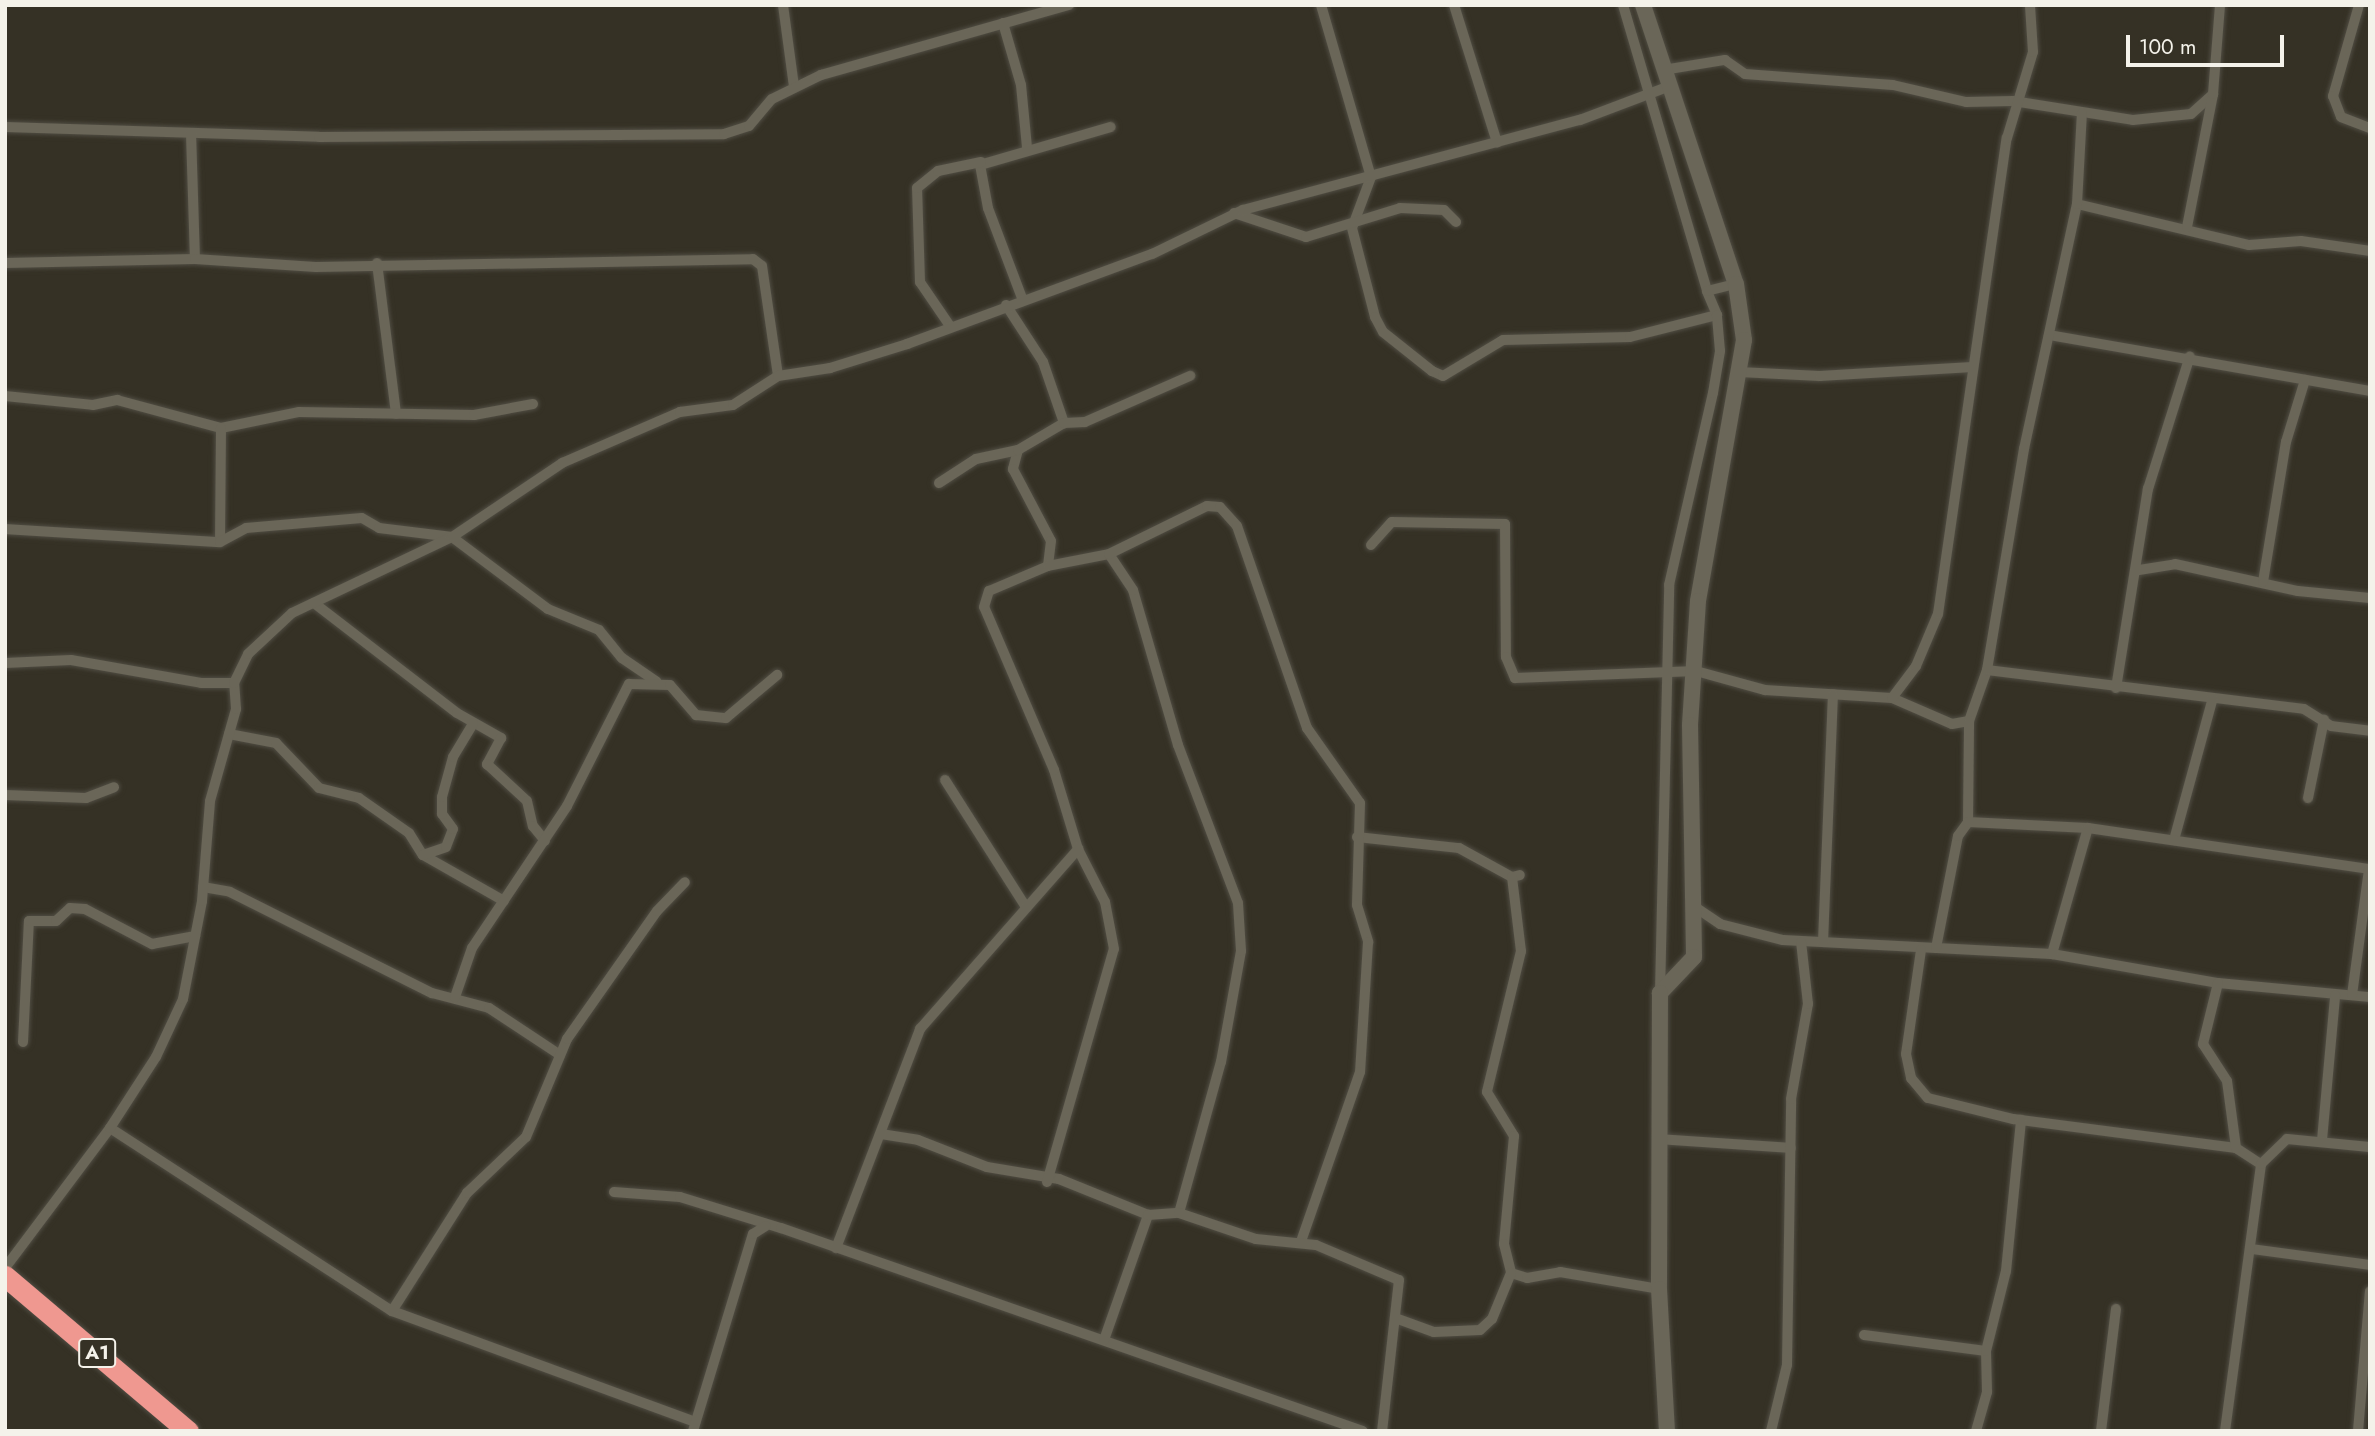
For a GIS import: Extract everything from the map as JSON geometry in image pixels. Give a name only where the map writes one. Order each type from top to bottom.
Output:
[{"type":"highway","name":"A1","points":[[5,1276],[188,1431]]},
{"type":"street","points":[[783,5],[794,86]]},
{"type":"street","points":[[5,127],[191,133],[724,134],[749,126],[772,99],[794,86],[1069,5]]},
{"type":"street","points":[[1321,5],[1371,177],[1352,228],[1383,332],[1438,376],[1503,340],[1630,337],[1717,315]]},
{"type":"street","points":[[1454,5],[1497,142]]},
{"type":"street","points":[[1623,5],[1707,291],[1717,315],[1717,372],[1669,585],[1660,993],[1659,1289],[1671,1430]]},
{"type":"street","points":[[1643,5],[1736,284],[1744,340],[1698,601],[1696,671],[1690,725],[1694,957],[1660,993]]},
{"type":"street","points":[[1892,698],[1916,666],[1938,614],[2013,101],[2033,52],[2031,5]]},
{"type":"street","points":[[2187,227],[2213,94],[2220,5]]},
{"type":"street","points":[[2359,5],[2333,96],[2341,117],[2370,128]]},
{"type":"street","points":[[1003,23],[1021,85],[1027,147]]},
{"type":"street","points":[[1663,70],[1725,60],[1745,74],[1893,85],[1992,104],[2013,101],[2082,113],[2169,119],[2191,114],[2213,94]]},
{"type":"street","points":[[5,1268],[110,1128],[156,1057],[183,999],[203,887],[210,801],[229,734],[234,683],[269,632],[314,603],[452,537],[562,463],[680,412],[733,405],[778,376],[830,368],[1152,254],[1234,213],[1497,142],[1651,97],[1670,86]]},
{"type":"street","points":[[1936,948],[1958,836],[1968,822],[1969,721],[1987,670],[2049,335],[2077,204],[2082,113]]},
{"type":"street","points":[[950,326],[920,282],[916,188],[938,171],[1111,127]]},
{"type":"street","points":[[191,133],[195,259]]},
{"type":"street","points":[[981,162],[988,208],[1022,298]]},
{"type":"street","points":[[2077,204],[2138,222],[2187,227],[2249,244],[2301,241],[2370,251]]},
{"type":"street","points":[[1234,213],[1306,237],[1352,228],[1373,213],[1400,208],[1444,210],[1456,222]]},
{"type":"street","points":[[5,263],[195,259],[317,267],[377,263],[753,259],[762,267],[778,376]]},
{"type":"street","points":[[377,263],[396,414]]},
{"type":"street","points":[[1707,291],[1736,284]]},
{"type":"street","points":[[1006,305],[1043,362],[1064,423]]},
{"type":"street","points":[[2049,335],[2190,356],[2370,391]]},
{"type":"street","points":[[2116,688],[2139,570],[2148,489],[2190,356]]},
{"type":"street","points":[[1740,372],[1820,376],[1972,367]]},
{"type":"street","points":[[939,483],[976,459],[1018,450],[1064,423],[1085,422],[1190,376]]},
{"type":"street","points":[[2263,582],[2286,442],[2305,380]]},
{"type":"street","points":[[5,396],[93,405],[117,400],[221,428],[299,412],[474,415],[533,404]]},
{"type":"street","points":[[220,542],[221,428]]},
{"type":"street","points":[[1018,450],[1013,469],[1051,541],[1048,566]]},
{"type":"street","points":[[1047,1182],[1114,949],[1105,902],[1078,849],[1054,770],[984,607],[989,591],[1048,566],[1110,554],[1207,506],[1232,518],[1313,740],[1360,803],[1357,905],[1368,942],[1360,1072],[1301,1241]]},
{"type":"street","points":[[5,529],[220,542],[246,528],[362,518],[379,528],[452,537],[548,610],[599,630],[622,658],[657,682]]},
{"type":"street","points":[[1371,545],[1392,522],[1505,524],[1506,657],[1513,677],[1696,671],[1765,690],[1892,698],[1952,724],[1969,721]]},
{"type":"street","points":[[1110,554],[1133,590],[1178,745],[1238,903],[1241,951],[1221,1062],[1179,1213]]},
{"type":"street","points":[[2139,570],[2175,564],[2263,582],[2370,598]]},
{"type":"street","points":[[314,603],[473,724],[501,738],[487,764],[527,801],[533,826],[545,841]]},
{"type":"street","points":[[5,663],[72,660],[201,684],[234,683]]},
{"type":"street","points":[[1987,670],[2212,701],[2304,709],[2324,720],[2370,731]]},
{"type":"street","points":[[455,997],[472,948],[545,841],[629,684],[657,682],[670,685],[696,715],[726,718],[777,675]]},
{"type":"street","points":[[1823,942],[1833,694]]},
{"type":"street","points":[[2174,840],[2212,701]]},
{"type":"street","points":[[2308,797],[2324,720]]},
{"type":"street","points":[[423,855],[446,847],[453,829],[442,814],[442,797],[453,757],[473,724]]},
{"type":"street","points":[[229,734],[276,743],[319,788],[359,797],[392,819],[423,855],[504,901]]},
{"type":"street","points":[[945,780],[1026,907]]},
{"type":"street","points":[[5,795],[86,798],[114,787]]},
{"type":"street","points":[[1968,822],[2088,828],[2370,869],[2351,995]]},
{"type":"street","points":[[2052,954],[2088,828]]},
{"type":"street","points":[[1357,836],[1459,848],[1516,876],[1521,951],[1487,1092],[1514,1136],[1504,1244],[1511,1273],[1492,1319],[1480,1330],[1434,1332],[1398,1320]]},
{"type":"street","points":[[836,1248],[920,1029],[1078,849]]},
{"type":"street","points":[[392,1311],[467,1193],[526,1137],[560,1055],[657,911],[685,882]]},
{"type":"street","points":[[203,887],[230,892],[388,973],[489,1008],[560,1055]]},
{"type":"street","points":[[1692,905],[1720,925],[1801,942],[1921,950],[1936,948],[2052,954],[2218,983],[2335,996],[2370,997]]},
{"type":"street","points":[[23,1042],[29,921],[57,921],[69,908],[85,909],[152,944],[195,936]]},
{"type":"street","points":[[1771,1431],[1787,1365],[1791,1098],[1808,1004],[1801,942]]},
{"type":"street","points":[[1921,950],[1906,1054],[1911,1078],[1928,1098],[2021,1120],[2236,1148],[2261,1164]]},
{"type":"street","points":[[2218,983],[2203,1044],[2227,1081],[2236,1148]]},
{"type":"street","points":[[2322,1140],[2335,996]]},
{"type":"street","points":[[1976,1431],[1987,1392],[1986,1351],[2006,1271],[2021,1120]]},
{"type":"street","points":[[110,1128],[392,1311],[694,1427],[753,1234],[766,1226]]},
{"type":"street","points":[[881,1134],[1047,1182],[1059,1179],[1148,1215],[1179,1213],[1256,1238],[1301,1241],[1399,1280],[1398,1320],[1382,1431]]},
{"type":"street","points":[[1659,1139],[1791,1148]]},
{"type":"street","points":[[2225,1431],[2252,1249],[2261,1164],[2287,1139],[2322,1140],[2370,1147]]},
{"type":"street","points":[[614,1192],[680,1197],[836,1248],[1363,1431]]},
{"type":"street","points":[[1104,1340],[1148,1215]]},
{"type":"street","points":[[2252,1249],[2370,1265]]},
{"type":"street","points":[[1511,1273],[1527,1279],[1560,1272],[1659,1289]]},
{"type":"street","points":[[2358,1431],[2370,1292]]},
{"type":"street","points":[[2101,1431],[2116,1308]]},
{"type":"street","points":[[1864,1335],[1986,1351]]}]
